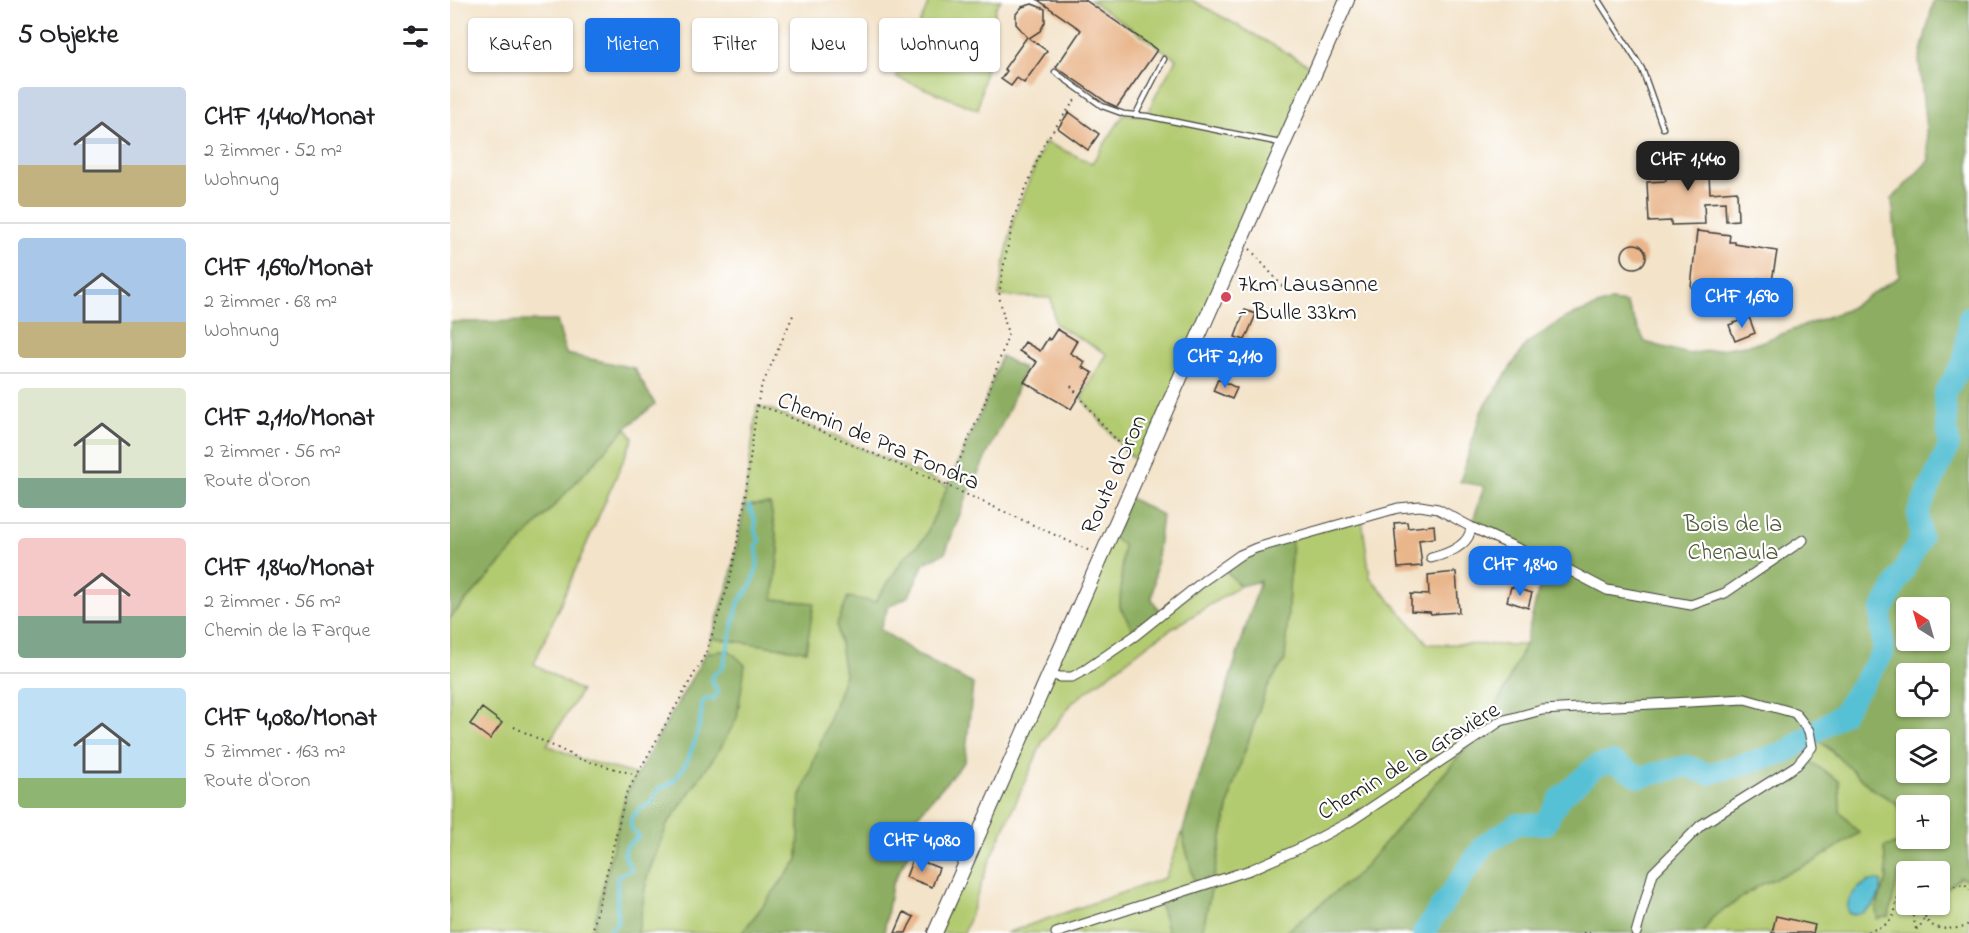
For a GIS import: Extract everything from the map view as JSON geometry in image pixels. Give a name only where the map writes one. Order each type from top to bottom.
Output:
[{"type":"main road","name":"Route d'Oron","points":[[934,933],[1347,0]]},
{"type":"street","points":[[1049,674],[1060,677],[1072,676],[1085,670],[1136,635],[1240,555],[1398,508],[1420,506],[1438,508],[1471,527],[1528,553],[1546,558],[1607,590],[1691,605],[1725,593],[1803,540]]},
{"type":"street","points":[[1431,558],[1443,555],[1463,544],[1470,535],[1471,527]]},
{"type":"street","name":"Chemin de la Gravière","points":[[1056,933],[1240,873],[1296,850],[1351,821],[1501,721],[1542,710],[1745,699],[1795,713],[1809,731],[1812,747],[1797,765],[1701,825],[1653,873],[1636,933]]},
{"type":"lane","points":[[1598,0],[1642,69],[1663,128]]},
{"type":"lane","points":[[1136,114],[1164,59]]},
{"type":"lane","points":[[1055,72],[1102,106],[1124,114],[1136,114],[1283,144]]},
{"type":"path","points":[[948,486],[984,405],[1008,335],[999,296],[1014,217],[1045,142],[1081,91]]},
{"type":"path","points":[[1241,241],[1283,287]]},
{"type":"path","points":[[757,406],[760,388],[794,313]]},
{"type":"path","points":[[1071,386],[1099,421],[1141,466]]},
{"type":"path","name":"Chemin de Pra Fondra","points":[[592,933],[626,794],[706,653],[730,580],[744,506],[757,406],[773,410],[948,486],[1101,557]]},
{"type":"path","points":[[514,727],[580,759],[637,775]]},
{"type":"path","points":[[1950,888],[1965,884],[1969,890]]},
{"type":"path","points":[[1862,933],[1883,928],[1890,922],[1896,908]]},
{"type":"path","points":[[1912,915],[1916,931]]},
{"type":"path","points":[[1916,931],[1925,916]]},
{"type":"path","points":[[1925,916],[1927,923],[1933,927],[1952,929],[1966,927],[1969,921]]},
{"type":"path","points":[[1583,933],[1590,933]]},
{"type":"green space","points":[[930,0],[1001,0],[996,7],[994,18],[922,18]]},
{"type":"green space","points":[[1090,0],[1192,0],[1316,69],[1141,466],[1081,398],[1107,354],[1055,324],[1051,298],[999,296],[1014,217],[1045,142],[1092,163],[1124,114],[1147,116],[1176,59]]},
{"type":"green space","name":"Bois de la Chenaula","points":[[1934,0],[1969,0],[1969,834],[1967,843],[1969,880],[1960,877],[1950,886],[1950,861],[1896,861],[1896,885],[1889,916],[1877,919],[1876,908],[1887,879],[1884,847],[1896,844],[1896,849],[1950,849],[1950,795],[1896,795],[1896,803],[1871,788],[1810,733],[1808,760],[1839,781],[1840,812],[1859,833],[1815,861],[1760,885],[1712,918],[1703,933],[1285,933],[1360,872],[1490,720],[1525,645],[1546,559],[1471,527],[1484,486],[1460,482],[1481,412],[1526,344],[1565,318],[1611,301],[1626,303],[1645,342],[1688,354],[1758,343],[1846,310],[1899,277],[1892,199],[1929,160],[1919,60]]},
{"type":"green space","points":[[898,72],[985,72],[978,110],[896,77]]},
{"type":"green space","points":[[557,321],[566,354],[634,368],[655,404],[626,428],[450,618],[450,322]]},
{"type":"green space","points":[[1001,356],[1024,369],[1009,409],[967,496],[945,553],[924,563],[909,596],[888,607],[880,629],[920,656],[973,684],[965,761],[918,815],[911,848],[892,885],[884,933],[742,933],[798,860],[800,799],[845,675],[837,624],[848,597],[875,602],[905,557],[924,539],[984,405]]},
{"type":"green space","points":[[757,406],[773,410],[948,486],[924,539],[905,557],[875,602],[848,597],[837,624],[845,675],[800,799],[798,860],[742,933],[638,933],[647,877],[667,825],[721,747],[729,650],[706,653],[711,638],[806,651],[773,600],[779,550],[770,504],[744,506]]},
{"type":"green space","points":[[626,428],[633,438],[534,664],[581,691],[547,745],[580,759],[637,775],[626,794],[592,933],[450,933],[450,618]]},
{"type":"green space","points":[[1128,497],[1162,515],[1152,599],[1162,614],[1136,635],[1120,607],[1123,545],[1110,536]]},
{"type":"green space","points":[[770,504],[779,550],[773,599],[814,603],[806,651],[711,638],[730,580],[744,506]]},
{"type":"green space","points":[[1362,519],[1370,577],[1428,644],[1525,645],[1490,720],[1360,872],[1285,933],[1202,933],[1232,789],[1266,689],[1285,660],[1292,537]]},
{"type":"green space","points":[[1110,536],[1123,545],[1120,607],[1136,634],[1240,555],[1227,572],[1240,586],[1154,640],[1073,702],[1043,741],[988,865],[964,933],[935,933]]},
{"type":"green space","points":[[1292,537],[1285,660],[1266,689],[1232,789],[1202,933],[1168,933],[1159,900],[1196,888],[1182,833],[1260,581],[1240,586],[1227,572],[1240,555]]},
{"type":"green space","points":[[729,650],[745,665],[737,718],[721,747],[667,825],[647,877],[638,933],[592,933],[626,794],[706,653]]},
{"type":"green space","points":[[1809,731],[1871,788],[1896,803],[1896,844],[1884,847],[1887,879],[1876,908],[1889,916],[1896,885],[1896,915],[1950,915],[1950,886],[1961,877],[1969,880],[1969,933],[1703,933],[1712,918],[1760,885],[1815,861],[1840,812],[1839,781],[1808,760]]},
{"type":"green space","points":[[1182,833],[1197,888],[1159,900],[1168,933],[1006,933],[1165,878]]},
{"type":"water","points":[[1870,881],[1881,881],[1877,900],[1861,913],[1848,913],[1850,897]]},
{"type":"building","points":[[1038,0],[1085,0],[1157,50],[1117,107],[1056,67],[1081,30]]},
{"type":"building","points":[[1032,4],[1045,9],[1045,22],[1040,31],[1029,38],[1047,51],[1024,83],[1017,78],[1011,86],[1001,79],[1007,71],[1004,69],[1027,37],[1016,24],[1016,14],[1022,7]]},
{"type":"building","points":[[1069,112],[1099,134],[1088,150],[1058,128]]},
{"type":"building","points":[[1704,144],[1704,157],[1708,157],[1710,193],[1737,191],[1738,220],[1726,221],[1725,202],[1704,203],[1705,224],[1671,225],[1671,221],[1649,222],[1647,182],[1666,181],[1665,168],[1685,167],[1684,145]]},
{"type":"building","points":[[1697,231],[1730,235],[1729,242],[1777,251],[1772,281],[1758,278],[1755,293],[1725,288],[1724,291],[1691,287]]},
{"type":"building","points":[[1634,244],[1642,248],[1646,256],[1642,264],[1634,268],[1626,264],[1622,256],[1626,248]]},
{"type":"building","points":[[1245,310],[1256,314],[1245,340],[1235,337]]},
{"type":"building","points":[[1749,317],[1755,333],[1735,341],[1729,325]]},
{"type":"building","points":[[1057,329],[1077,341],[1070,353],[1085,362],[1082,367],[1093,373],[1071,409],[1024,382],[1037,362],[1019,351],[1025,342],[1040,351]]},
{"type":"building","points":[[1218,379],[1237,388],[1232,399],[1213,391]]},
{"type":"building","points":[[1407,522],[1408,528],[1434,525],[1435,538],[1419,540],[1422,566],[1398,568],[1394,523]]},
{"type":"building","points":[[1456,572],[1459,612],[1431,614],[1430,612],[1411,611],[1411,594],[1429,595],[1428,575]]},
{"type":"building","points":[[1511,587],[1532,593],[1528,608],[1507,601]]},
{"type":"building","points":[[482,708],[502,723],[490,739],[470,724]]},
{"type":"building","points":[[913,858],[939,868],[932,887],[906,877]]},
{"type":"building","points":[[904,912],[914,917],[906,933],[895,933]]},
{"type":"building","points":[[1776,916],[1815,925],[1813,933],[1772,933]]},
{"type":"waterway","points":[[1423,933],[1485,844],[1517,824],[1545,824],[1560,798],[1596,766],[1613,762],[1640,777],[1687,766],[1708,774],[1784,753],[1842,714],[1883,653],[1881,612],[1921,538],[1918,513],[1949,446],[1944,395],[1964,361],[1969,317]]},
{"type":"waterway","points":[[605,933],[617,924],[617,876],[631,869],[624,854],[627,846],[639,836],[631,829],[631,818],[642,807],[651,804],[659,788],[669,784],[677,776],[691,753],[696,739],[702,703],[706,698],[713,699],[718,692],[712,676],[723,667],[739,601],[749,589],[757,568],[756,545],[760,541],[755,533],[755,521],[749,506]]},
{"type":"place","name":"7km Lausanne - Bulle 33km","points":[[1226,297]]}]
